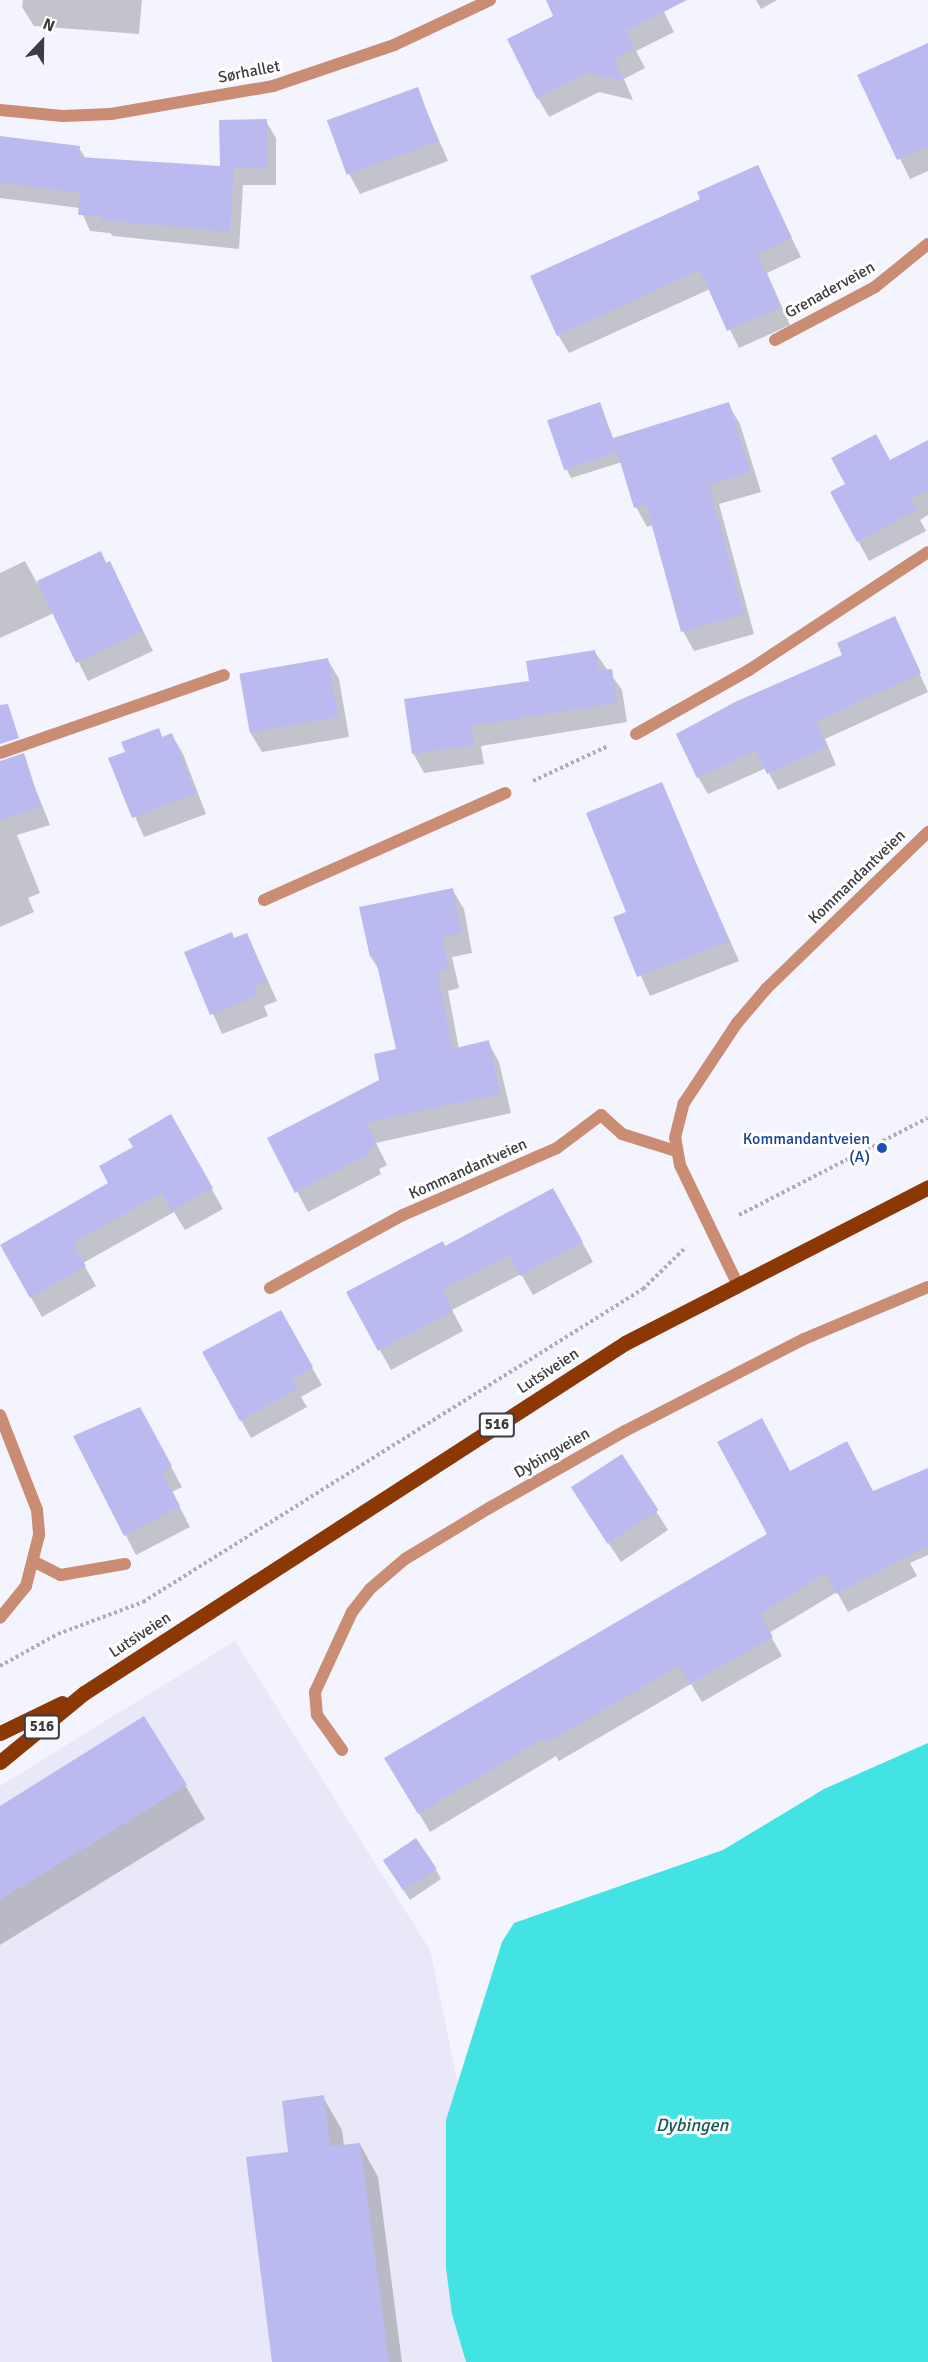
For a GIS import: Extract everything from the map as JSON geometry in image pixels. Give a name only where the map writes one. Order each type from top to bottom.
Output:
[{"type":"main road","name":"Lutsiveien","points":[[0,1762],[84,1693],[625,1343],[737,1282],[928,1187]]},
{"type":"main road","name":"Lutsiveien","points":[[0,1733],[84,1693]]},
{"type":"street","name":"Sørhallet","points":[[0,110],[63,116],[111,114],[273,86],[394,45],[490,0]]},
{"type":"street","name":"Grenaderveien","points":[[775,340],[875,287],[928,244]]},
{"type":"street","points":[[636,734],[749,670],[928,552]]},
{"type":"street","points":[[0,753],[224,675]]},
{"type":"street","points":[[264,900],[505,794]]},
{"type":"street","name":"Kommandantveien","points":[[737,1282],[676,1151],[676,1121],[684,1103],[737,1023],[774,981],[928,832]]},
{"type":"street","name":"Kommandantveien","points":[[270,1288],[404,1215],[557,1148],[601,1115],[622,1134],[676,1151]]},
{"type":"street","name":"Dybingveien","points":[[342,1750],[317,1715],[315,1692],[352,1612],[370,1589],[405,1559],[625,1431],[804,1339],[928,1287]]},
{"type":"street","points":[[0,1414],[37,1510],[39,1535],[26,1586],[0,1618]]},
{"type":"street","points":[[33,1561],[61,1575],[125,1564]]},
{"type":"path","points":[[505,794],[636,734]]},
{"type":"path","points":[[0,1666],[58,1634],[143,1602],[643,1289],[681,1250],[712,1229],[928,1118]]},
{"type":"shaded area","points":[[235,1641],[430,1950],[516,2362],[0,2362],[0,1786]]},
{"type":"water","name":"Dybingen","points":[[928,1743],[928,2362],[466,2362],[452,2314],[446,2268],[446,2120],[502,1942],[514,1923],[723,1850],[824,1789]]},
{"type":"building","points":[[546,0],[687,0],[626,31],[635,48],[614,59],[624,81],[587,73],[537,99],[507,39],[553,16]]},
{"type":"building","points":[[928,43],[928,146],[897,160],[857,75]]},
{"type":"building","points":[[418,87],[438,142],[347,175],[327,120]]},
{"type":"building","points":[[267,119],[268,168],[234,168],[230,232],[101,220],[101,216],[78,215],[80,193],[0,183],[0,136],[80,146],[79,157],[220,166],[219,120]]},
{"type":"building","points":[[758,165],[792,238],[757,254],[781,307],[727,331],[700,270],[557,336],[530,276],[700,199],[697,192]]},
{"type":"building","points":[[600,402],[617,452],[564,470],[547,420]]},
{"type":"building","points":[[729,402],[751,472],[709,485],[744,614],[681,632],[646,504],[634,508],[613,438]]},
{"type":"building","points":[[876,434],[890,460],[928,440],[928,490],[910,499],[916,510],[857,542],[830,492],[845,484],[831,458]]},
{"type":"building","points":[[101,551],[106,563],[110,561],[143,631],[76,663],[37,581]]},
{"type":"building","points":[[895,616],[921,673],[816,722],[827,747],[767,774],[756,751],[697,778],[676,734],[735,702],[842,655],[837,643]]},
{"type":"building","points":[[595,650],[599,670],[612,669],[617,703],[471,726],[474,745],[412,754],[404,699],[529,681],[526,661]]},
{"type":"building","points":[[328,658],[338,717],[250,733],[239,674]]},
{"type":"building","points":[[8,704],[19,738],[0,744],[0,705]]},
{"type":"building","points":[[159,728],[162,737],[172,733],[196,794],[132,818],[108,758],[125,752],[121,742]]},
{"type":"building","points":[[24,753],[41,807],[0,820],[0,761]]},
{"type":"building","points":[[662,782],[729,941],[637,977],[613,917],[626,912],[586,813]]},
{"type":"building","points":[[453,888],[462,933],[442,937],[449,969],[438,971],[452,1049],[489,1040],[500,1094],[366,1123],[377,1145],[369,1149],[371,1153],[295,1193],[267,1138],[379,1080],[374,1054],[396,1049],[375,956],[370,957],[359,907]]},
{"type":"building","points":[[232,932],[234,938],[247,933],[267,981],[254,986],[257,996],[210,1015],[184,952]]},
{"type":"building","points":[[171,1114],[213,1188],[172,1211],[162,1193],[73,1243],[86,1266],[30,1298],[0,1245],[108,1183],[99,1166],[133,1147],[128,1139]]},
{"type":"building","points":[[553,1188],[583,1242],[520,1276],[509,1255],[442,1290],[453,1311],[378,1351],[346,1292],[443,1241],[445,1246]]},
{"type":"building","points":[[281,1310],[313,1367],[292,1379],[298,1389],[240,1421],[202,1352]]},
{"type":"building","points":[[140,1407],[172,1466],[162,1472],[180,1506],[124,1536],[73,1436]]},
{"type":"building","points":[[762,1418],[790,1471],[847,1441],[873,1491],[928,1468],[928,1546],[836,1594],[826,1573],[760,1614],[773,1637],[690,1684],[679,1666],[547,1743],[544,1738],[418,1814],[384,1758],[767,1534],[717,1442]]},
{"type":"building","points":[[622,1454],[658,1510],[607,1543],[571,1487]]},
{"type":"building","points":[[144,1716],[187,1785],[0,1900],[0,1806]]},
{"type":"building","points":[[416,1838],[437,1869],[404,1891],[383,1860]]},
{"type":"building","points":[[324,2095],[330,2146],[360,2143],[389,2362],[272,2362],[246,2157],[288,2152],[282,2101]]},
{"type":"place","name":"Kommandantveien (A)","points":[[882,1148]]}]
